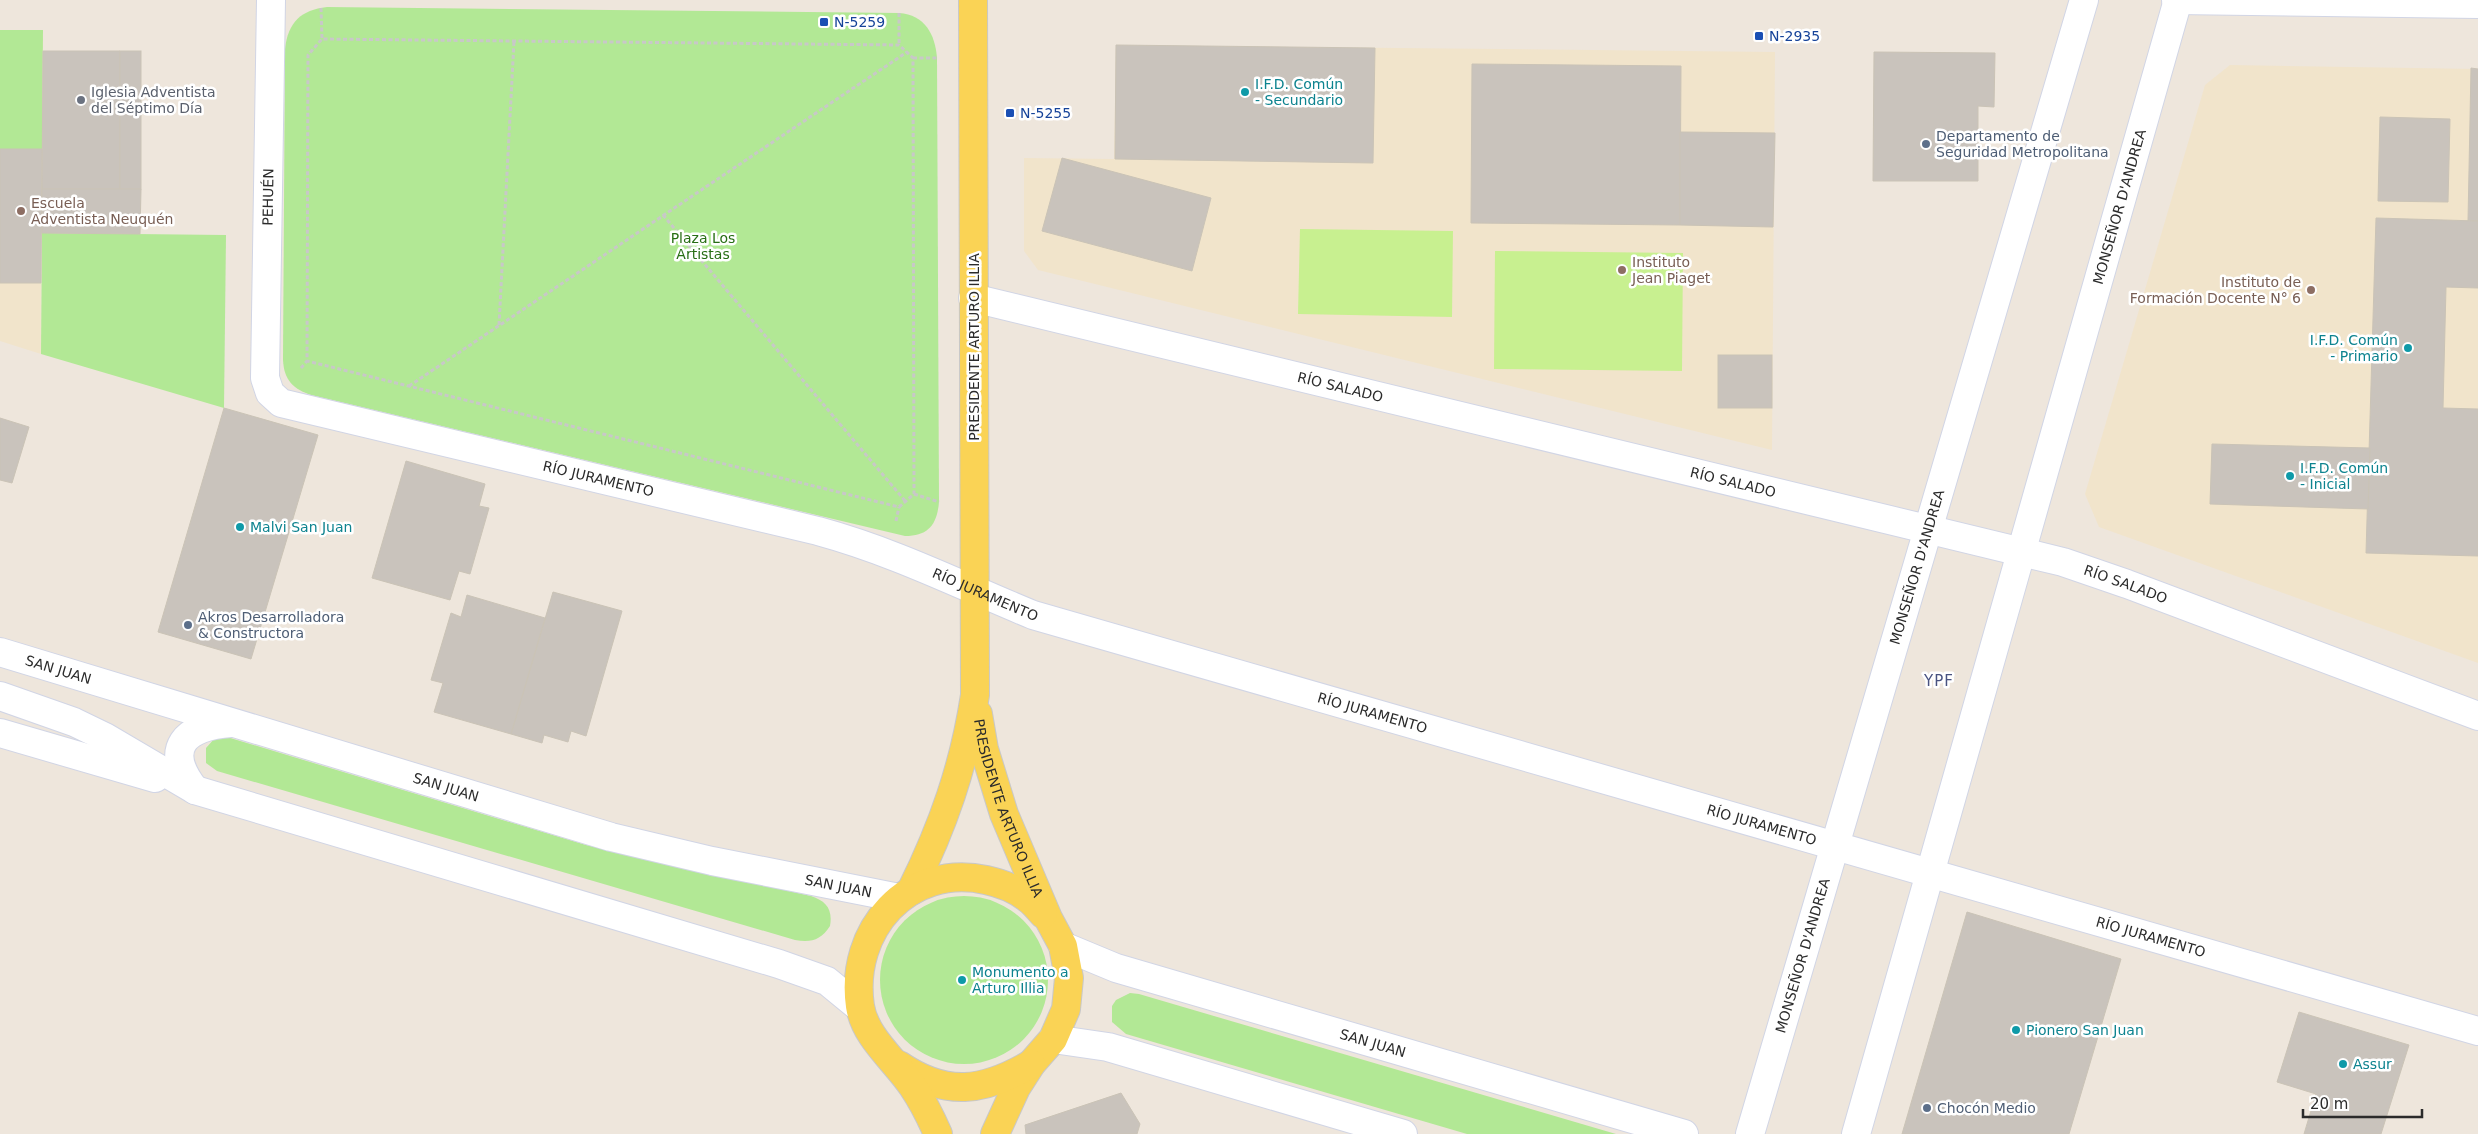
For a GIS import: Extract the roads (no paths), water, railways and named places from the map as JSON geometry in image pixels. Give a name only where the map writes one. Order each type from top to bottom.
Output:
[{"type":"main road","name":"PRESIDENTE ARTURO ILLIA","points":[[938,1134],[913,1087],[872,1036],[860,1008],[858,978],[864,947],[878,920],[905,894],[935,841],[948,809],[969,732],[975,695],[973,0]]},
{"type":"main road","name":"PRESIDENTE ARTURO ILLIA","points":[[975,695],[984,749],[996,790],[1048,918],[1063,946],[1069,978],[1066,1009],[1053,1039],[1032,1063],[1016,1088],[995,1134]]},
{"type":"main road","name":"PRESIDENTE ARTURO ILLIA","points":[[905,894],[939,880],[969,876],[999,883],[1026,897],[1048,918]]},
{"type":"main road","name":"PRESIDENTE ARTURO ILLIA","points":[[892,1060],[917,1077],[946,1087],[977,1087],[1006,1079],[1032,1063]]},
{"type":"street","name":"PEHUÉN","points":[[270,393],[267,386],[266,368],[271,0]]},
{"type":"street","name":"MONSEÑOR D'ANDREA","points":[[1750,1134],[2084,0]]},
{"type":"street","name":"MONSEÑOR D'ANDREA","points":[[1856,1134],[2177,0]]},
{"type":"street","points":[[2177,0],[2478,4]]},
{"type":"street","name":"RÍO SALADO","points":[[973,298],[1929,528],[2063,562],[2478,716]]},
{"type":"street","name":"RÍO JURAMENTO","points":[[270,393],[281,403],[289,406],[818,530],[864,544],[975,588],[1033,615],[2478,1032]]},
{"type":"street","name":"SAN JUAN","points":[[0,652],[611,838],[712,861],[905,894]]},
{"type":"street","points":[[0,696],[74,722],[105,737],[195,790]]},
{"type":"street","points":[[195,790],[185,777],[180,765],[180,753],[184,742],[191,733],[201,726],[232,722]]},
{"type":"street","points":[[0,733],[787,966],[826,982],[860,1008]]},
{"type":"street","name":"SAN JUAN","points":[[1063,946],[1116,968],[1684,1134]]},
{"type":"street","points":[[1053,1039],[1108,1046],[1403,1134]]},
{"type":"place","name":"N-5259","points":[[824,22]]},
{"type":"place","name":"N-2935","points":[[1759,36]]},
{"type":"place","name":"I.F.D. Común - Secundario","points":[[1245,92]]},
{"type":"place","name":"Iglesia Adventista del Séptimo Día","points":[[81,100]]},
{"type":"place","name":"N-5255","points":[[1010,113]]},
{"type":"place","name":"Departamento de Seguridad Metropolitana","points":[[1926,144]]},
{"type":"place","name":"Escuela Adventista Neuquén","points":[[21,211]]},
{"type":"place","name":"Instituto Jean Piaget","points":[[1622,270]]},
{"type":"place","name":"Instituto de Formación Docente N° 6","points":[[2311,290]]},
{"type":"place","name":"I.F.D. Común - Primario","points":[[2408,348]]},
{"type":"place","name":"I.F.D. Común - Inicial","points":[[2290,476]]},
{"type":"place","name":"Malvi San Juan","points":[[240,527]]},
{"type":"place","name":"Akros Desarrolladora & Constructora","points":[[188,625]]},
{"type":"place","name":"Monumento a Arturo Illia","points":[[962,980]]},
{"type":"place","name":"Pionero San Juan","points":[[2016,1030]]},
{"type":"place","name":"Assur","points":[[2343,1064]]},
{"type":"place","name":"Chocón Medio","points":[[1927,1108]]},
{"type":"district","name":"YPF","points":[[1939,681]]},
{"type":"park label","name":"Plaza Los Artistas","points":[[703,246]]}]
